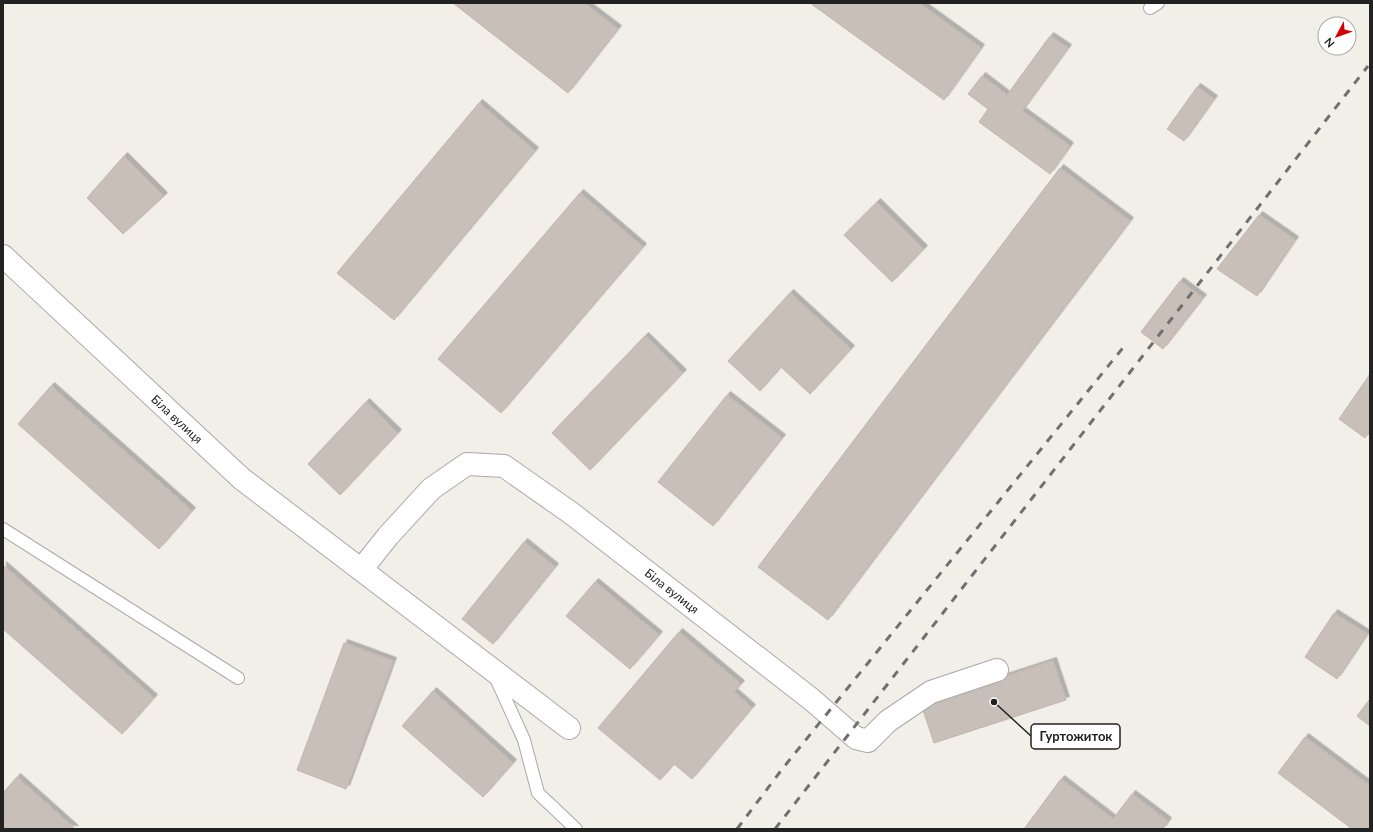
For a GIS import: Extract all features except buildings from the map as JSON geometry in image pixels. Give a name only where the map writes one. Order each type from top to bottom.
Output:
[{"type":"street","name":"Біла вулиця","points":[[3,256],[242,479],[569,728]]},
{"type":"street","name":"Біла вулиця","points":[[362,570],[388,536],[431,489],[466,464],[504,466],[577,518],[812,699],[856,738],[868,741],[888,721],[931,692],[997,670]]},
{"type":"lane","points":[[3,529],[238,678]]},
{"type":"lane","points":[[492,669],[524,740],[538,792],[576,829]]},
{"type":"railway","points":[[775,829],[1368,66]]},
{"type":"railway","points":[[737,829],[783,768],[1126,344]]},
{"type":"place","name":"Гуртожиток","points":[[994,702]]}]
